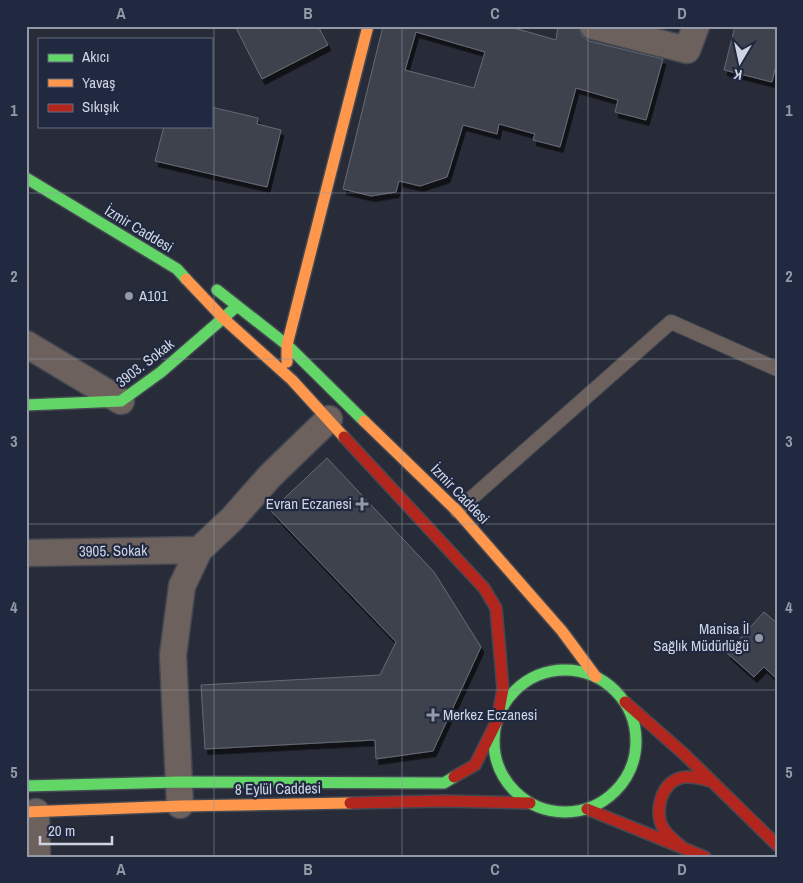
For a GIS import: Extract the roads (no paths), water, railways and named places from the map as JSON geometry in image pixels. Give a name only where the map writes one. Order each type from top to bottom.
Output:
[{"type":"main road","points":[[292,380],[287,360],[287,345],[368,26]]},
{"type":"main road","name":"İzmir Caddesi","points":[[26,178],[177,269],[223,318],[292,380],[484,588],[496,608],[502,689],[496,721]]},
{"type":"main road","name":"İzmir Caddesi","points":[[74,194],[179,260],[287,345],[457,511],[562,631],[596,677]]},
{"type":"main road","name":"3903. Sokak","points":[[26,405],[121,401],[161,372],[236,306]]},
{"type":"main road","points":[[26,786],[180,794],[444,783],[475,765],[496,721],[514,691],[532,678],[553,671],[575,670],[596,677],[612,687],[623,700],[777,845]]},
{"type":"main road","points":[[496,721],[494,753],[501,773],[514,790],[530,803],[548,810],[568,812],[587,809],[606,799],[622,784],[633,764],[636,742],[633,720],[623,700]]},
{"type":"main road","points":[[686,849],[670,837],[660,821],[660,801],[669,784],[686,777],[711,781]]},
{"type":"main road","name":"8 Eylül Caddesi","points":[[31,812],[180,794],[530,803]]},
{"type":"main road","points":[[587,809],[705,857]]},
{"type":"street","points":[[593,26],[687,50],[696,26]]},
{"type":"street","points":[[26,344],[121,401]]},
{"type":"street","points":[[180,794],[173,655],[182,586],[199,550],[232,519],[271,475],[329,419]]},
{"type":"street","name":"3905. Sokak","points":[[26,552],[199,550]]},
{"type":"street","points":[[31,812],[37,857]]},
{"type":"lane","points":[[457,511],[671,322],[777,369]]},
{"type":"place","name":"A101","points":[[129,296]]},
{"type":"place","name":"Evran Eczanesi","points":[[362,504]]},
{"type":"place","name":"Manisa İl Sağlık Müdürlüğü","points":[[759,638]]},
{"type":"place","name":"Merkez Eczanesi","points":[[433,715]]}]
